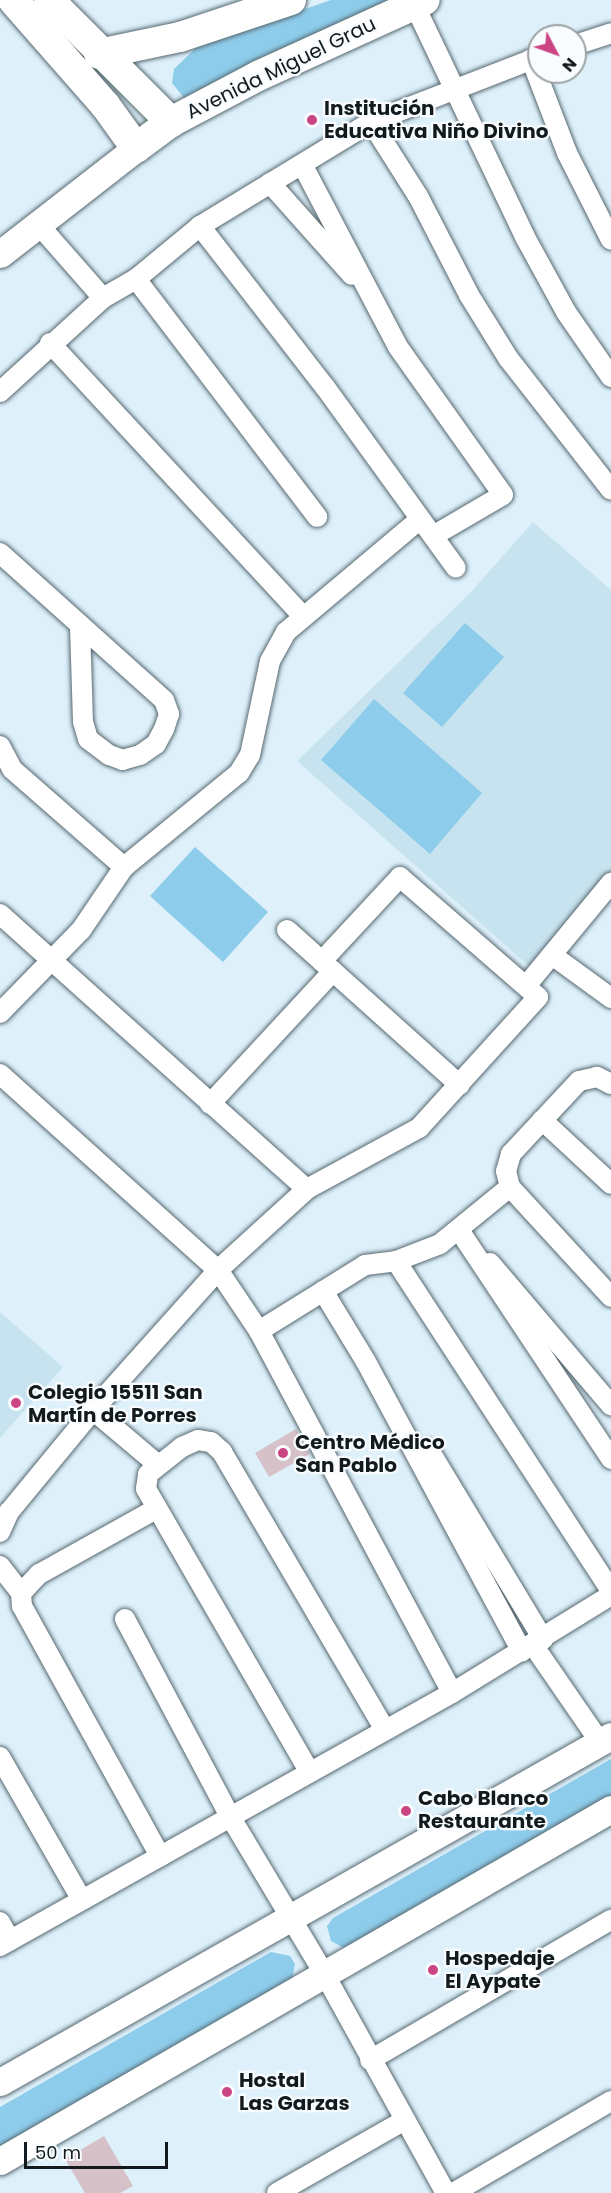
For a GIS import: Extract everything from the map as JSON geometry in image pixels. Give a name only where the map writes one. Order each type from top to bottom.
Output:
[{"type":"main road","points":[[13,0],[98,97],[136,148]]},
{"type":"main road","points":[[50,0],[99,54],[171,122]]},
{"type":"main road","points":[[99,54],[180,37],[291,0]]},
{"type":"main road","name":"Avenida Miguel Grau","points":[[0,254],[171,122],[258,76],[419,2]]},
{"type":"main road","points":[[0,2082],[606,1739]]},
{"type":"main road","points":[[0,2161],[611,1809]]},
{"type":"street","points":[[419,2],[453,90],[545,273],[588,347],[611,377]]},
{"type":"street","points":[[587,43],[609,39]]},
{"type":"street","points":[[0,393],[50,343],[103,298],[136,279],[200,226],[270,183],[303,166],[371,122],[527,61]]},
{"type":"street","points":[[544,84],[567,153],[611,240]]},
{"type":"street","points":[[371,122],[418,196],[469,295],[508,357],[611,490]]},
{"type":"street","points":[[303,166],[398,347],[503,495],[433,536]]},
{"type":"street","points":[[270,183],[370,295]]},
{"type":"street","points":[[39,225],[103,298]]},
{"type":"street","points":[[200,226],[326,387],[456,568]]},
{"type":"street","points":[[136,279],[317,517]]},
{"type":"street","points":[[50,343],[302,615]]},
{"type":"street","points":[[0,1013],[48,959],[81,930],[124,867],[239,773],[250,755],[270,661],[276,645],[302,615],[420,519]]},
{"type":"street","points":[[0,553],[164,700],[169,714],[164,729],[156,744],[140,755],[123,760],[109,755],[88,739],[83,722],[80,625]]},
{"type":"street","points":[[0,746],[12,770],[124,867]]},
{"type":"street","points":[[0,1532],[9,1512],[93,1410],[218,1270],[307,1190],[419,1128],[538,997],[400,877],[328,966],[210,1104]]},
{"type":"street","points":[[526,986],[611,883]]},
{"type":"street","points":[[0,914],[307,1190]]},
{"type":"street","points":[[287,930],[460,1085]]},
{"type":"street","points":[[552,955],[611,998]]},
{"type":"street","points":[[0,1074],[218,1270],[259,1331],[452,1693]]},
{"type":"street","points":[[611,1084],[597,1077],[579,1080],[511,1154],[506,1171],[510,1187],[611,1297]]},
{"type":"street","points":[[542,1120],[611,1184]]},
{"type":"street","points":[[259,1331],[365,1265],[396,1261],[440,1244],[510,1187]]},
{"type":"street","points":[[459,1230],[611,1405]]},
{"type":"street","points":[[459,1230],[611,1459]]},
{"type":"street","points":[[0,1922],[5,1943],[231,1818],[384,1728],[452,1693],[533,1645],[611,1593],[396,1261]]},
{"type":"street","points":[[322,1291],[365,1360],[415,1428],[533,1645],[606,1739]]},
{"type":"street","points":[[93,1410],[157,1464]]},
{"type":"street","points":[[309,1771],[146,1489],[148,1474],[157,1464],[198,1440],[211,1442],[222,1452],[384,1728]]},
{"type":"street","points":[[21,1593],[39,1574],[156,1509]]},
{"type":"street","points":[[0,1566],[21,1593],[22,1606],[160,1856]]},
{"type":"street","points":[[125,1619],[231,1818],[325,1975],[370,2060],[446,2193]]},
{"type":"street","points":[[0,1757],[82,1900]]},
{"type":"street","points":[[370,2060],[611,1920]]},
{"type":"street","points":[[453,2193],[611,2101]]},
{"type":"street","points":[[277,2193],[405,2120]]},
{"type":"shaded area","points":[[331,0],[399,0],[185,99],[172,83],[174,69],[198,46]]},
{"type":"shaded area","points":[[533,522],[611,590],[611,876],[530,967],[297,761],[470,593]]},
{"type":"shaded area","points":[[465,623],[504,657],[442,727],[403,693]]},
{"type":"shaded area","points":[[374,699],[482,793],[430,854],[321,760]]},
{"type":"shaded area","points":[[195,847],[268,912],[223,962],[150,896]]},
{"type":"shaded area","name":"Colegio 15511 San Martín de Porres","points":[[0,1312],[63,1367],[0,1438]]},
{"type":"shaded area","points":[[611,1759],[611,1798],[344,1948],[331,1941],[327,1926],[333,1918]]},
{"type":"shaded area","points":[[271,1952],[290,1956],[295,1964],[292,1979],[0,2153],[0,2107]]},
{"type":"building","name":"Centro Médico San Pablo","points":[[296,1429],[310,1454],[269,1477],[255,1453]]},
{"type":"building","points":[[104,2136],[133,2186],[120,2193],[85,2193],[65,2159]]},
{"type":"place","name":"Institución Educativa Niño Divino","points":[[312,120]]},
{"type":"place","name":"Colegio 15511 San Martín de Porres","points":[[16,1403]]},
{"type":"place","name":"Centro Médico San Pablo","points":[[283,1453]]},
{"type":"place","name":"Cabo Blanco Restaurante","points":[[406,1811]]},
{"type":"place","name":"Hospedaje El Aypate","points":[[433,1970]]},
{"type":"place","name":"Hostal Las Garzas","points":[[227,2092]]}]
